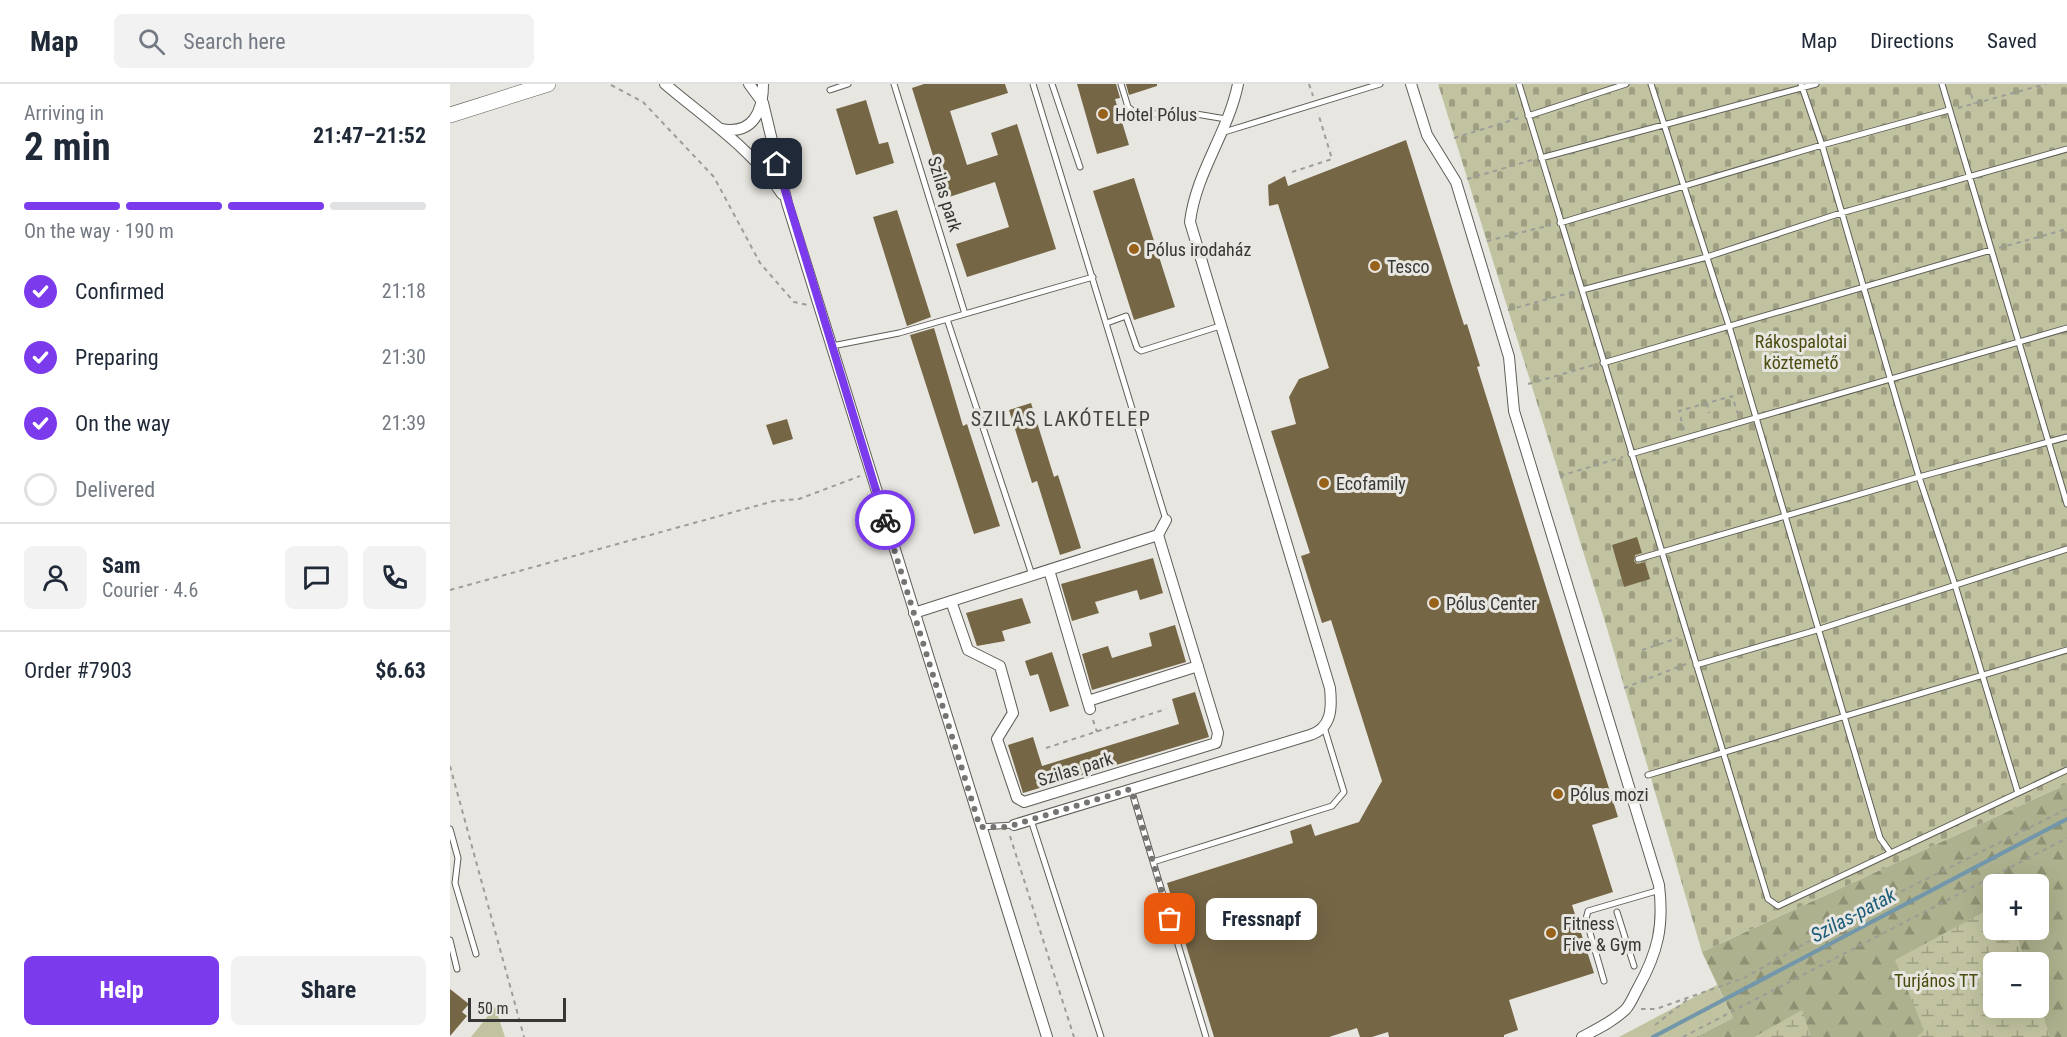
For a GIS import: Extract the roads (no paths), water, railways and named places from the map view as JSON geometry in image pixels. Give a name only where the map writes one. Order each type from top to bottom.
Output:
[{"type":"main road","points":[[450,114],[518,89],[548,84]]},
{"type":"street","points":[[665,84],[770,176],[787,203]]},
{"type":"street","points":[[749,84],[763,103]]},
{"type":"street","points":[[763,84],[763,103],[787,203],[1047,1037]]},
{"type":"street","points":[[1011,826],[1310,735],[1324,727],[1329,718],[1332,703],[1330,688],[1190,222],[1197,183],[1226,119],[1238,84]]},
{"type":"street","points":[[1411,84],[1427,135],[1456,182],[1509,357],[1514,411],[1660,890],[1663,913],[1659,943],[1627,1008],[1606,1025],[1582,1037]]},
{"type":"street","points":[[718,129],[740,130],[752,120],[763,103]]},
{"type":"street","points":[[914,613],[1158,536],[1166,520]]},
{"type":"street","name":"Szilas park","points":[[951,601],[968,650],[1000,666],[1013,713],[997,739],[1017,798],[1024,802],[1216,743],[1218,733],[1158,536]]},
{"type":"street","points":[[1049,570],[1089,705],[1198,666]]},
{"type":"lane","points":[[830,90],[848,84]]},
{"type":"lane","name":"Szilas park","points":[[894,84],[965,314]]},
{"type":"lane","points":[[1033,84],[1166,520]]},
{"type":"lane","points":[[1052,84],[1080,167]]},
{"type":"lane","points":[[1121,84],[1128,107],[1139,116],[1171,111],[1193,112],[1226,119]]},
{"type":"lane","points":[[1219,134],[1380,84]]},
{"type":"lane","points":[[1519,84],[1767,899],[1778,906],[2067,770]]},
{"type":"lane","points":[[1528,116],[1626,84]]},
{"type":"lane","points":[[1651,84],[1729,326],[1754,418],[1880,838],[1890,852]]},
{"type":"lane","points":[[1541,158],[1802,85],[1816,84]]},
{"type":"lane","points":[[1942,84],[2067,504]]},
{"type":"lane","points":[[1802,85],[1822,144],[1892,379],[1918,477],[1955,585],[2018,793]]},
{"type":"lane","points":[[1560,223],[1822,144],[1949,110]]},
{"type":"lane","points":[[1582,290],[1707,257],[1841,213],[2067,150]]},
{"type":"lane","points":[[1603,363],[1990,250]]},
{"type":"lane","points":[[832,346],[899,333],[1093,277]]},
{"type":"lane","points":[[1107,323],[1126,316],[1137,348],[1142,351],[1220,326]]},
{"type":"lane","points":[[947,319],[1032,575]]},
{"type":"lane","points":[[1631,454],[2067,328]]},
{"type":"lane","points":[[1638,559],[1918,477],[2067,437]]},
{"type":"lane","points":[[1695,663],[1817,630],[2067,549]]},
{"type":"lane","points":[[1648,775],[2067,650]]},
{"type":"lane","points":[[1153,862],[1332,806],[1344,792],[1324,727]]},
{"type":"lane","points":[[1131,789],[1206,1037]]},
{"type":"lane","points":[[1031,820],[1101,1037]]},
{"type":"lane","points":[[980,827],[1011,826]]},
{"type":"lane","points":[[450,830],[458,858],[455,883],[476,954]]},
{"type":"lane","points":[[1604,981],[1586,919],[1588,911],[1660,890]]},
{"type":"lane","points":[[1617,912],[1634,966]]},
{"type":"lane","points":[[450,940],[457,969]]},
{"type":"waterway","name":"Szilas-patak","points":[[1653,1037],[2067,819]]},
{"type":"place","name":"Hotel Pólus","points":[[1103,114]]},
{"type":"place","name":"Pólus irodaház","points":[[1134,249]]},
{"type":"place","name":"Tesco","points":[[1375,266]]},
{"type":"place","name":"Ecofamily","points":[[1324,483]]},
{"type":"place","name":"Pólus Center","points":[[1434,603]]},
{"type":"place","name":"Pólus mozi","points":[[1558,794]]},
{"type":"place","name":"Fressnapf","points":[[1170,919]]},
{"type":"place","name":"Fitness Five & Gym","points":[[1551,933]]},
{"type":"district","name":"SZILAS LAKÓTELEP","points":[[1061,419]]},
{"type":"park label","name":"Rákospalotai köztemető","points":[[1801,351]]},
{"type":"park label","name":"Turjános TT","points":[[1936,980]]}]
